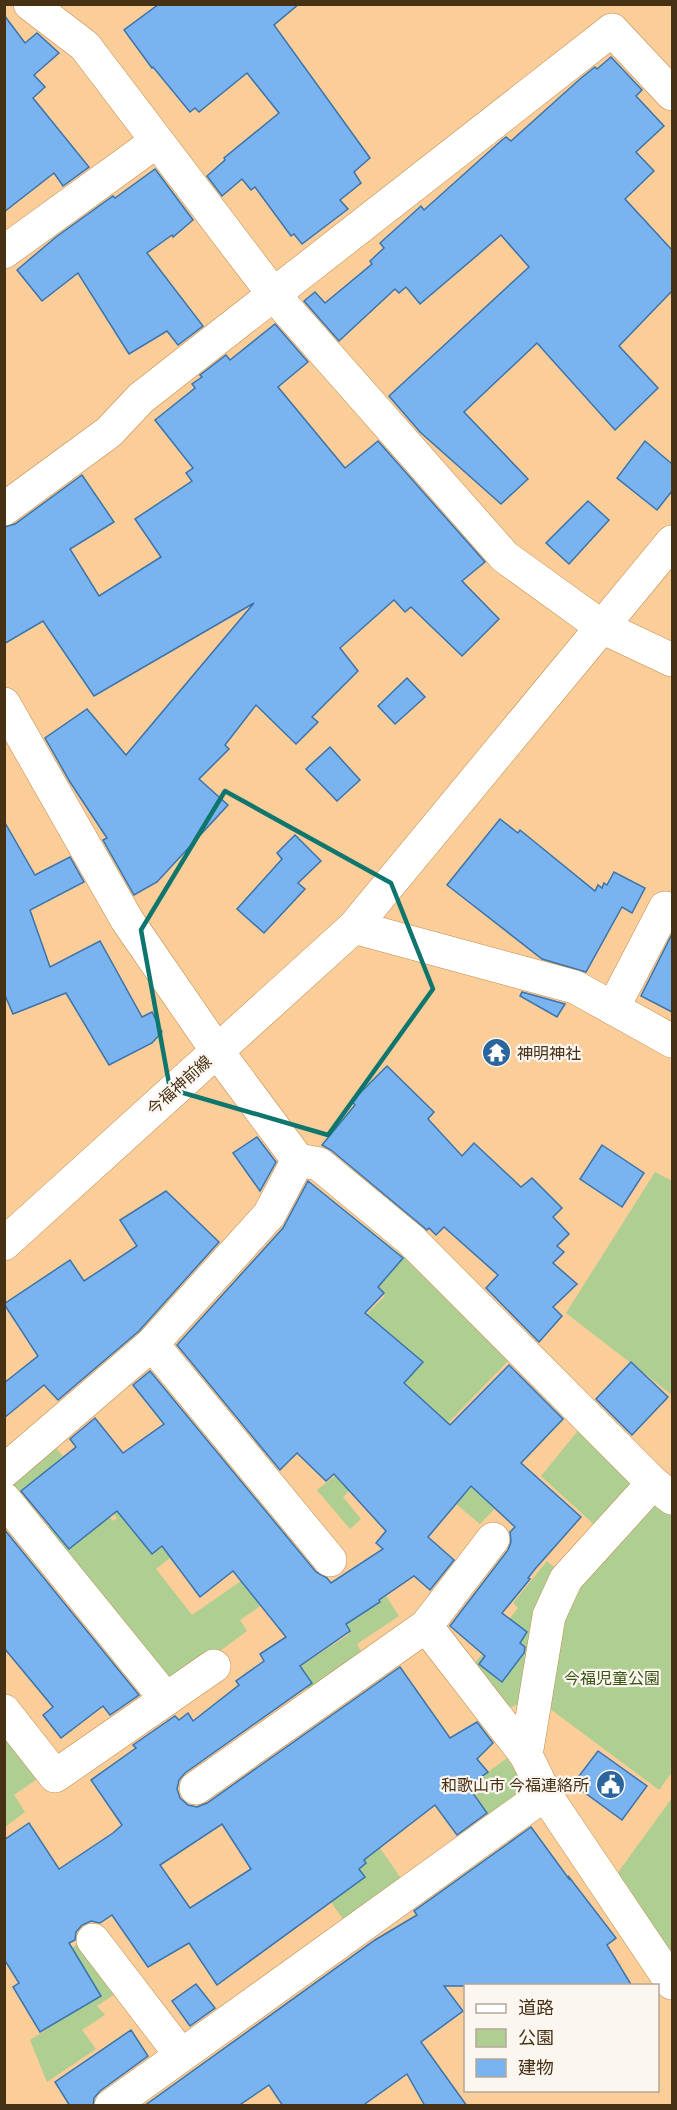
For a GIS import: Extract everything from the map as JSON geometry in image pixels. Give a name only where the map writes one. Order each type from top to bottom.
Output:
[{"type":"street","points":[[30,4],[85,46],[274,295],[505,557],[602,627],[672,660]]},
{"type":"street","points":[[4,509],[109,432],[141,398],[612,30],[672,94]]},
{"type":"street","points":[[4,252],[157,141]]},
{"type":"street","name":"今福神前線","points":[[4,1244],[354,927],[672,542]]},
{"type":"street","points":[[4,704],[127,920],[217,1051],[298,1160],[320,1164],[411,1240],[663,1490],[566,1579],[549,1616],[526,1755]]},
{"type":"street","points":[[613,1008],[665,908]]},
{"type":"street","points":[[354,927],[575,987],[672,1041]]},
{"type":"street","points":[[4,1471],[152,1344],[268,1215],[298,1160]]},
{"type":"street","points":[[152,1344],[330,1560]]},
{"type":"street","points":[[4,1499],[166,1699]]},
{"type":"street","points":[[196,1788],[426,1626],[493,1539]]},
{"type":"street","points":[[426,1626],[526,1755],[544,1794],[672,1983]]},
{"type":"street","points":[[4,1711],[55,1776],[214,1666]]},
{"type":"street","points":[[111,2106],[544,1794]]},
{"type":"street","points":[[93,1940],[181,2055]]},
{"type":"highlighted area","points":[[225,791],[391,883],[433,989],[328,1135],[170,1089],[141,930]]},
{"type":"green space","points":[[655,1172],[672,1181],[672,1395],[566,1313]]},
{"type":"green space","points":[[365,1226],[406,1259],[508,1361],[449,1422],[519,1484],[480,1524],[374,1439],[415,1392],[299,1292],[356,1325],[385,1296],[339,1255]]},
{"type":"green space","points":[[581,1427],[636,1479],[598,1528],[541,1476]]},
{"type":"green space","points":[[53,1445],[63,1456],[17,1497],[7,1486]]},
{"type":"green space","points":[[362,1454],[375,1465],[343,1497],[361,1519],[350,1529],[317,1490]]},
{"type":"green space","points":[[92,1494],[113,1521],[117,1518],[103,1500],[222,1518],[156,1569],[192,1615],[258,1569],[278,1594],[240,1620],[247,1631],[167,1690],[44,1531]]},
{"type":"green space","name":"今福児童公園","points":[[658,1500],[672,1511],[672,1772],[659,1790],[549,1708],[556,1610]]},
{"type":"green space","points":[[547,1561],[561,1573],[524,1703],[507,1708],[472,1667],[518,1608],[513,1603]]},
{"type":"green space","points":[[386,1596],[399,1616],[357,1644],[362,1653],[308,1689],[295,1670],[349,1634],[343,1624]]},
{"type":"green space","points":[[4,1726],[43,1775],[14,1795],[25,1812],[5,1827]]},
{"type":"green space","points":[[507,1758],[520,1779],[514,1802],[490,1818],[470,1785]]},
{"type":"green space","points":[[672,1798],[672,1958],[614,1878]]},
{"type":"green space","points":[[350,1805],[405,1884],[347,1925],[292,1846]]},
{"type":"green space","points":[[77,1944],[115,1994],[97,2006],[105,2015],[82,2030],[96,2049],[47,2082],[30,2040],[96,1998],[68,1951]]},
{"type":"building","points":[[159,4],[299,4],[274,25],[370,158],[354,172],[361,183],[340,200],[348,209],[302,244],[294,234],[291,236],[255,187],[251,190],[242,179],[222,196],[207,176],[225,160],[224,158],[279,113],[247,73],[199,112],[195,108],[190,112],[152,68],[124,30]]},
{"type":"building","points":[[4,15],[25,43],[37,33],[59,53],[34,75],[45,87],[33,98],[89,167],[63,186],[54,173],[4,212]]},
{"type":"building","points":[[611,57],[642,90],[636,96],[664,126],[636,152],[654,171],[625,199],[672,250],[672,291],[619,346],[658,388],[615,430],[537,343],[464,412],[528,479],[501,504],[420,432],[389,396],[529,267],[501,235],[420,304],[406,287],[399,293],[395,289],[339,341],[304,301],[315,292],[325,303],[372,264],[370,261],[384,248],[380,243],[421,206],[424,210],[502,140],[506,137],[511,141],[580,79]]},
{"type":"building","points":[[155,169],[193,220],[173,237],[172,235],[147,253],[203,326],[178,345],[167,331],[129,354],[78,273],[42,301],[17,270],[56,237]]},
{"type":"building","points":[[275,324],[308,362],[278,387],[345,468],[378,441],[485,562],[462,581],[499,619],[462,656],[411,607],[405,612],[394,600],[340,648],[358,671],[312,717],[318,722],[296,744],[256,705],[225,745],[229,749],[199,779],[228,805],[157,882],[134,895],[103,840],[107,838],[70,782],[45,738],[87,709],[126,755],[254,603],[94,696],[43,621],[4,644],[4,527],[15,524],[82,475],[114,522],[70,549],[99,596],[161,557],[135,519],[192,481],[186,473],[193,468],[155,420],[195,388],[192,384],[202,377],[200,375],[226,355],[230,360]]},
{"type":"building","points":[[645,441],[672,464],[672,491],[657,510],[617,478]]},
{"type":"building","points":[[588,501],[609,520],[569,564],[546,543]]},
{"type":"building","points":[[407,678],[425,697],[395,724],[378,706]]},
{"type":"building","points":[[330,747],[360,780],[337,801],[306,769]]},
{"type":"building","points":[[500,819],[518,833],[520,830],[595,891],[598,885],[602,888],[604,883],[607,885],[614,872],[645,888],[632,913],[622,907],[586,972],[542,959],[447,885]]},
{"type":"building","points":[[4,821],[35,875],[70,857],[84,882],[30,910],[50,967],[100,941],[142,1017],[152,1012],[162,1032],[152,1043],[109,1065],[66,993],[13,1014],[4,993]]},
{"type":"building","points":[[295,835],[321,861],[298,883],[305,889],[264,933],[237,909],[282,859],[277,853]]},
{"type":"building","points":[[672,934],[672,1012],[641,996]]},
{"type":"building","points":[[522,992],[565,1004],[557,1017],[520,996]]},
{"type":"building","points":[[387,1066],[434,1112],[428,1119],[462,1156],[474,1143],[521,1187],[532,1178],[562,1208],[553,1217],[569,1234],[557,1246],[564,1252],[553,1263],[577,1284],[553,1307],[562,1316],[539,1342],[486,1288],[498,1275],[444,1227],[436,1235],[429,1228],[427,1230],[322,1145],[355,1105],[352,1101]]},
{"type":"building","points":[[257,1137],[276,1162],[260,1191],[233,1153]]},
{"type":"building","points":[[602,1145],[644,1173],[622,1207],[580,1179]]},
{"type":"building","points":[[308,1181],[403,1258],[378,1287],[384,1293],[365,1313],[423,1362],[404,1383],[450,1425],[509,1365],[563,1419],[521,1463],[581,1517],[535,1569],[528,1578],[530,1579],[502,1613],[527,1632],[520,1643],[525,1647],[524,1653],[502,1682],[479,1664],[485,1656],[450,1626],[508,1550],[511,1542],[510,1532],[515,1527],[471,1486],[428,1537],[454,1560],[430,1590],[414,1576],[346,1624],[350,1631],[300,1666],[312,1683],[185,1773],[179,1780],[177,1789],[180,1798],[188,1805],[197,1807],[207,1803],[400,1667],[450,1738],[477,1722],[493,1743],[477,1759],[488,1772],[468,1786],[487,1813],[457,1835],[435,1805],[364,1860],[366,1863],[359,1869],[365,1877],[217,1985],[189,1943],[148,1967],[112,1915],[100,1923],[91,1921],[82,1925],[76,1932],[75,1940],[69,1943],[101,1996],[40,2032],[13,1987],[19,1983],[4,1959],[4,1840],[29,1823],[59,1869],[113,1833],[122,1825],[91,1780],[136,1748],[133,1745],[175,1716],[179,1720],[188,1713],[193,1721],[239,1685],[236,1681],[264,1661],[260,1654],[286,1637],[233,1571],[200,1597],[162,1546],[152,1554],[117,1511],[69,1549],[21,1491],[76,1447],[70,1439],[95,1418],[123,1453],[164,1424],[133,1385],[150,1371],[316,1572],[331,1583],[383,1549],[376,1543],[386,1531],[334,1474],[326,1481],[297,1453],[280,1470],[177,1345],[283,1228]],"holes":[[[222,1824],[251,1869],[190,1908],[160,1865]]]},
{"type":"building","points":[[166,1191],[219,1242],[139,1331],[58,1400],[44,1385],[4,1418],[4,1383],[38,1356],[4,1304],[70,1260],[84,1281],[137,1246],[120,1220]]},
{"type":"building","points":[[631,1362],[668,1397],[632,1435],[596,1399]]},
{"type":"building","points":[[4,1529],[139,1695],[110,1715],[103,1706],[61,1738],[43,1715],[53,1707],[4,1648]]},
{"type":"building","name":"和歌山市 今福連絡所","points":[[598,1751],[647,1786],[622,1820],[573,1784]]},
{"type":"building","points":[[531,1827],[616,1938],[607,1945],[631,1984],[444,1986],[463,2011],[421,2042],[467,2106],[425,2106],[407,2074],[362,2106],[283,2106],[269,2085],[238,2106],[144,2106],[375,1940],[417,1915],[414,1911]]},
{"type":"building","points":[[196,1984],[215,2008],[190,2026],[172,2001]]},
{"type":"building","points":[[131,2030],[148,2056],[100,2091],[94,2098],[93,2106],[70,2106],[55,2082]]},
{"type":"place","name":"神明神社","points":[[496,1053]]},
{"type":"place","name":"和歌山市 今福連絡所","points":[[610,1785]]}]
